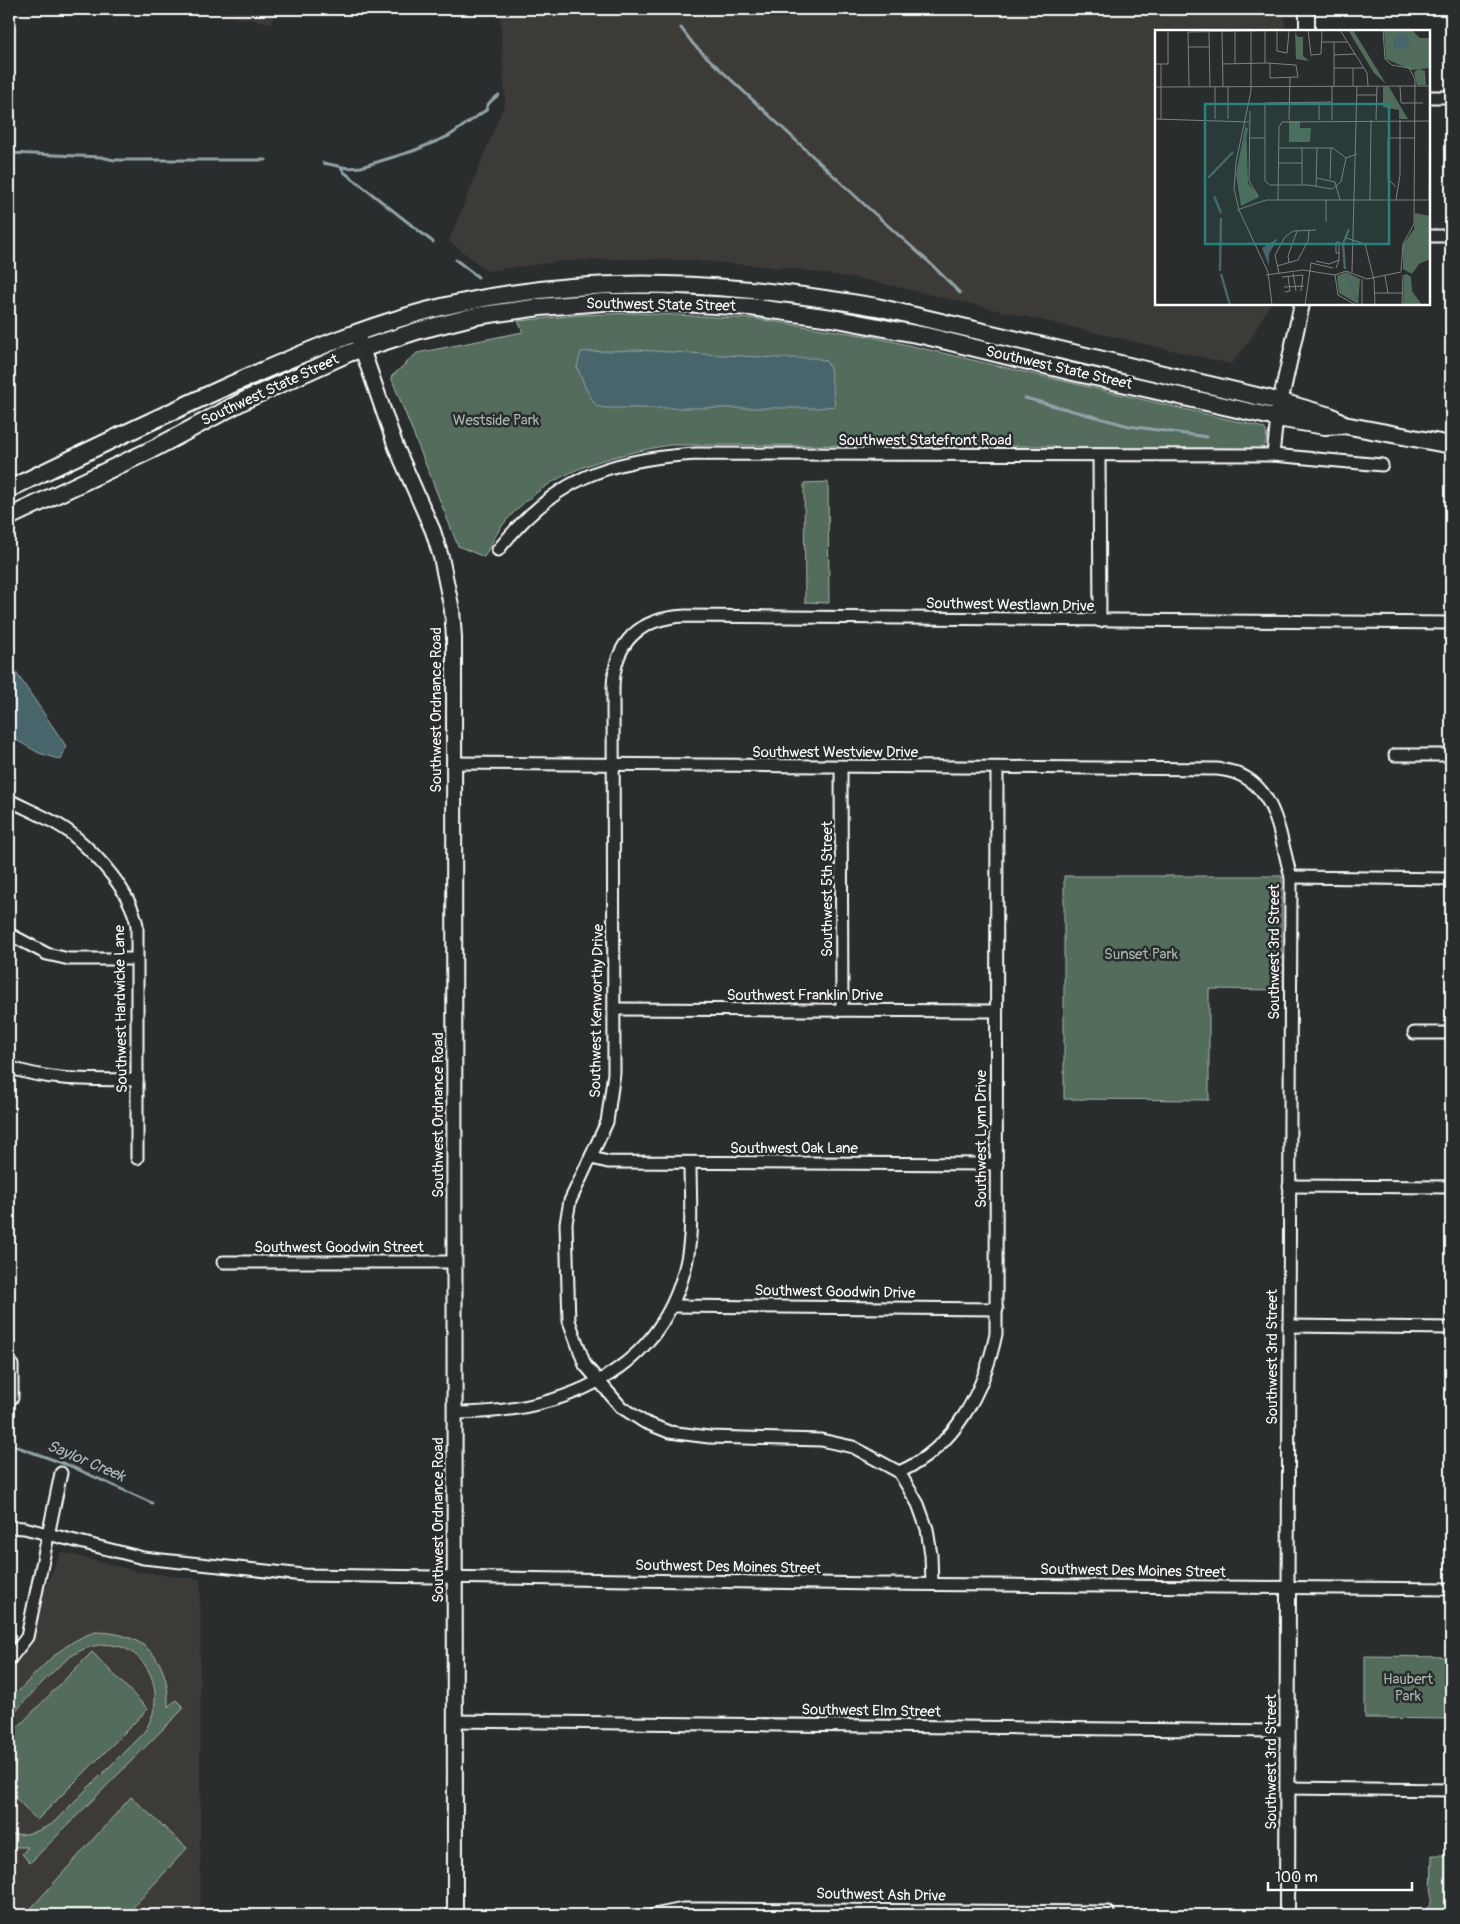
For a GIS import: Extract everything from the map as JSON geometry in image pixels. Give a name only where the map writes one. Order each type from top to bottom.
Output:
[{"type":"main road","name":"Southwest State Street","points":[[9,489],[202,398],[356,332],[453,304],[529,291],[639,284],[722,286],[877,307],[1279,410],[1325,426],[1344,425],[1451,445]]},
{"type":"main road","name":"Southwest State Street","points":[[9,517],[155,448],[286,380],[362,348],[448,322],[540,307],[604,302],[661,302],[750,307],[885,327],[1068,371],[1279,410]]},
{"type":"street","points":[[1307,30],[1308,9]]},
{"type":"street","points":[[1430,97],[1451,97]]},
{"type":"street","points":[[1430,236],[1451,236]]},
{"type":"street","points":[[1273,455],[1279,410],[1302,305]]},
{"type":"street","name":"Southwest Ordnance Road","points":[[356,332],[396,447],[433,531],[448,584],[454,638],[455,1915]]},
{"type":"street","name":"Southwest Statefront Road","points":[[498,550],[527,516],[570,484],[612,466],[653,458],[696,454],[1273,455],[1382,465]]},
{"type":"street","points":[[1099,455],[1100,621]]},
{"type":"street","name":"Southwest Westlawn Drive","points":[[612,688],[614,667],[622,648],[641,627],[667,616],[1451,623]]},
{"type":"street","name":"Southwest Kenworthy Drive","points":[[612,688],[614,1009],[611,1102],[607,1122],[592,1158],[578,1180],[570,1201],[566,1223],[567,1301],[569,1321],[575,1342],[585,1365],[597,1381],[621,1407],[644,1422],[669,1432],[710,1437],[821,1440],[852,1447],[899,1472]]},
{"type":"street","points":[[1395,755],[1451,755]]},
{"type":"street","name":"Southwest Westview Drive","points":[[453,763],[841,768],[1217,769],[1240,774],[1255,783],[1269,801]]},
{"type":"street","name":"Southwest 5th Street","points":[[841,768],[842,1010]]},
{"type":"street","name":"Southwest Lynn Drive","points":[[899,1472],[913,1466],[945,1439],[976,1397],[991,1356],[997,1309],[997,769]]},
{"type":"street","name":"Southwest Hardwicke Lane","points":[[9,800],[72,834],[99,861],[125,894],[134,912],[137,925],[137,1158]]},
{"type":"street","name":"Southwest 3rd Street","points":[[1269,801],[1291,877],[1287,1915]]},
{"type":"street","points":[[1291,877],[1451,879]]},
{"type":"street","points":[[9,934],[47,954],[69,959],[136,959]]},
{"type":"street","name":"Southwest Franklin Drive","points":[[614,1009],[996,1011]]},
{"type":"street","points":[[1414,1033],[1451,1033]]},
{"type":"street","points":[[9,1067],[30,1074],[67,1079],[137,1080]]},
{"type":"street","name":"Southwest Oak Lane","points":[[592,1158],[608,1162],[996,1164]]},
{"type":"street","points":[[454,1413],[487,1413],[541,1404],[563,1398],[597,1381],[626,1363],[640,1351],[652,1337],[672,1306],[684,1273],[688,1256],[690,1163]]},
{"type":"street","points":[[1289,1186],[1451,1187]]},
{"type":"street","name":"Southwest Goodwin Street","points":[[224,1262],[454,1262]]},
{"type":"street","name":"Southwest Goodwin Drive","points":[[672,1306],[997,1309]]},
{"type":"street","points":[[1289,1326],[1451,1328]]},
{"type":"street","points":[[9,1365],[12,1366],[12,1398],[9,1398]]},
{"type":"street","points":[[899,1472],[918,1504],[927,1529],[931,1555],[932,1584]]},
{"type":"street","points":[[9,1660],[16,1654],[27,1637],[61,1473]]},
{"type":"street","name":"Southwest Des Moines Street","points":[[9,1527],[49,1534],[143,1558],[304,1575],[1451,1589]]},
{"type":"street","name":"Southwest Elm Street","points":[[454,1721],[1287,1731]]},
{"type":"street","points":[[1288,1788],[1451,1790]]},
{"type":"street","name":"Southwest Ash Drive","points":[[654,1915],[673,1910],[703,1909],[1108,1914]]},
{"type":"shaded area","points":[[226,9],[274,9],[272,23],[224,15]]},
{"type":"shaded area","points":[[500,9],[1285,9],[1285,30],[1155,30],[1155,305],[1269,305],[1250,340],[1231,364],[867,280],[787,268],[688,260],[616,259],[564,261],[487,271],[449,241],[505,103]]},
{"type":"shaded area","points":[[61,1552],[140,1572],[200,1579],[200,1915],[9,1915],[9,1660],[33,1614]]},
{"type":"green space","name":"Westside Park","points":[[634,313],[757,319],[869,336],[1257,426],[1265,429],[1265,444],[1262,449],[1064,450],[1051,446],[670,445],[602,460],[561,477],[541,489],[506,521],[484,557],[458,546],[391,377],[417,353],[523,332],[518,321],[578,315]]},
{"type":"green space","points":[[828,482],[829,603],[805,602],[804,483]]},
{"type":"green space","name":"Sunset Park","points":[[1064,876],[1282,876],[1282,990],[1209,989],[1209,1100],[1064,1099]]},
{"type":"green space","points":[[95,1632],[112,1633],[127,1637],[140,1643],[150,1651],[164,1675],[168,1707],[176,1700],[184,1708],[30,1863],[22,1854],[28,1847],[9,1847],[9,1834],[31,1833],[52,1824],[144,1732],[152,1715],[155,1697],[153,1680],[146,1666],[134,1654],[120,1647],[103,1645],[84,1649],[65,1661],[9,1718],[9,1701],[48,1661],[70,1644]]},
{"type":"green space","points":[[92,1652],[148,1709],[37,1820],[9,1791],[9,1736]]},
{"type":"green space","name":"Haubert Park","points":[[1365,1656],[1451,1657],[1451,1719],[1365,1718]]},
{"type":"green space","points":[[131,1797],[187,1848],[126,1915],[26,1914]]},
{"type":"green space","points":[[1432,1855],[1451,1855],[1451,1915],[1422,1915],[1431,1903]]},
{"type":"water","points":[[636,350],[777,358],[817,358],[826,361],[830,368],[835,406],[817,408],[604,408],[596,406],[586,389],[577,367],[581,352]]},
{"type":"water","points":[[9,662],[66,746],[61,760],[39,753],[9,736]]},
{"type":"waterway","points":[[681,28],[694,45],[960,293]]},
{"type":"waterway","points":[[323,163],[348,168],[361,167],[413,151],[449,136],[486,110],[489,103],[499,95]]},
{"type":"waterway","points":[[9,153],[101,157],[114,160],[266,160]]},
{"type":"waterway","points":[[341,167],[344,172],[433,242]]},
{"type":"waterway","points":[[456,260],[478,277]]},
{"type":"waterway","points":[[1025,398],[1129,426],[1207,437]]},
{"type":"waterway","name":"Saylor Creek","points":[[9,1444],[68,1465],[152,1503]]}]
